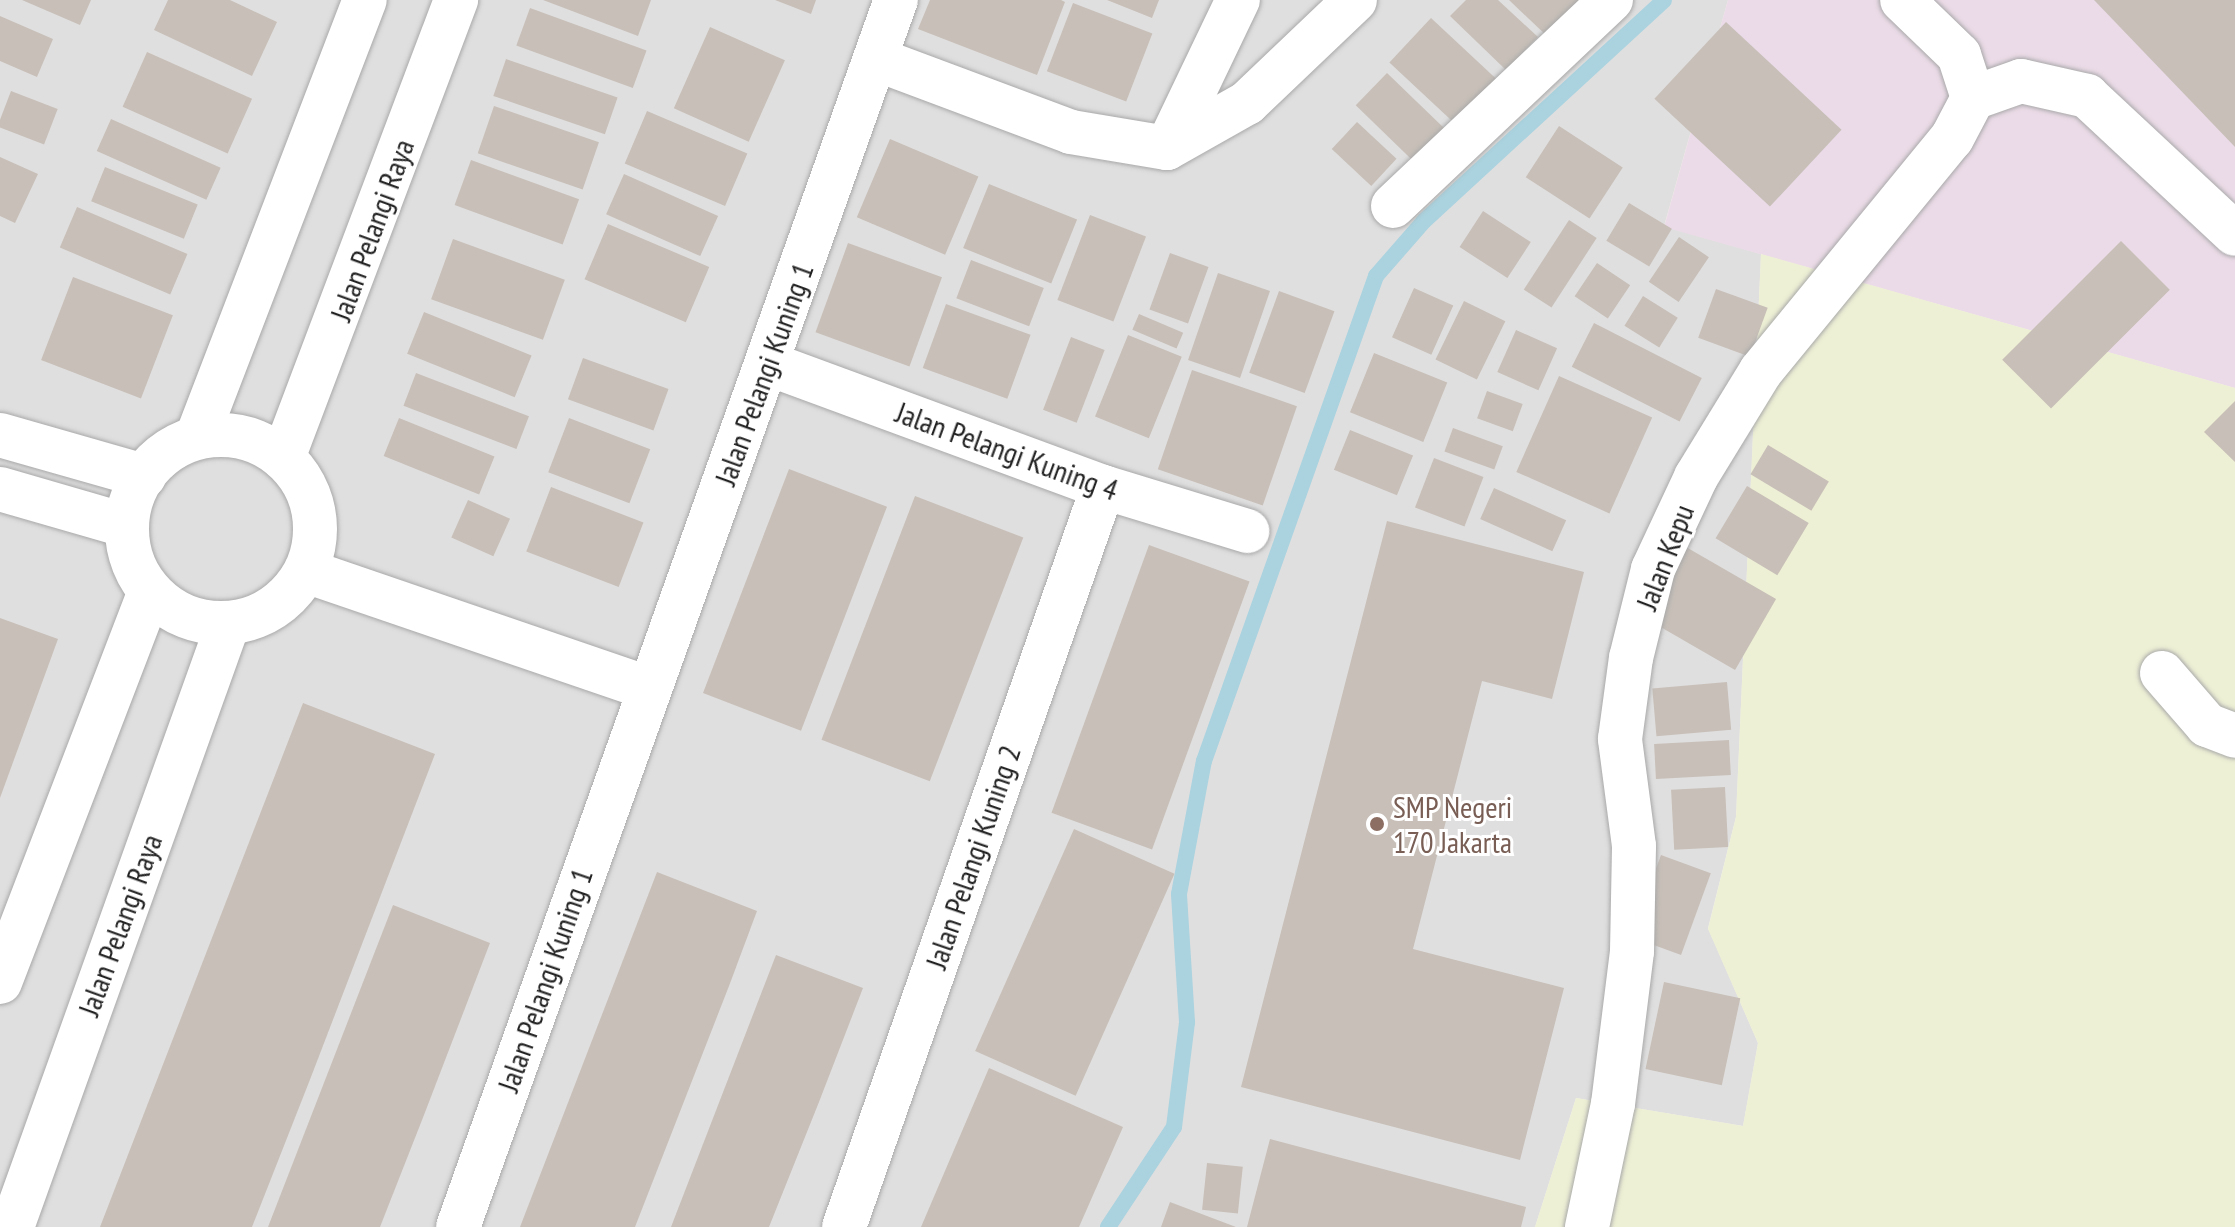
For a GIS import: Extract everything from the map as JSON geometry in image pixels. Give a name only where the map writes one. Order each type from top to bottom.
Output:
[{"type":"street","points":[[197,437],[365,0]]},
{"type":"street","name":"Jalan Pelangi Raya","points":[[283,458],[456,0]]},
{"type":"street","name":"Jalan Pelangi Kuning 1","points":[[458,1227],[648,688],[769,364],[896,0]]},
{"type":"street","points":[[1167,148],[1238,0]]},
{"type":"street","points":[[876,59],[1071,132],[1167,148],[1247,103],[1355,0]]},
{"type":"street","points":[[1393,206],[1611,0]]},
{"type":"street","points":[[1902,0],[1959,55],[1973,98],[2021,81],[2087,96],[2235,234]]},
{"type":"street","name":"Jalan Kepu","points":[[1587,1227],[1613,1104],[1632,951],[1634,846],[1620,739],[1631,658],[1653,569],[1696,477],[1761,371],[1952,138],[1973,98]]},
{"type":"street","name":"Jalan Pelangi Kuning 4","points":[[769,364],[1103,487],[1247,531]]},
{"type":"street","points":[[0,435],[144,476]]},
{"type":"street","points":[[197,437],[242,438],[283,458],[314,511],[306,571],[287,598],[259,615],[228,624],[199,621],[149,593],[131,561],[125,525],[133,490],[159,456],[197,437]]},
{"type":"street","name":"Jalan Pelangi Kuning 2","points":[[844,1227],[1103,487]]},
{"type":"street","points":[[0,489],[125,525]]},
{"type":"street","points":[[306,571],[648,688]]},
{"type":"street","points":[[0,982],[149,593]]},
{"type":"street","name":"Jalan Pelangi Raya","points":[[12,1227],[228,624]]},
{"type":"street","points":[[2162,673],[2207,725],[2235,736]]},
{"type":"shaded area","points":[[0,0],[1728,0],[1664,226],[1761,254],[1736,817],[1708,928],[1758,1043],[1743,1126],[1576,1098],[1535,1227],[0,1227]]},
{"type":"shaded area","points":[[1728,0],[2235,0],[2235,388],[1664,227]]},
{"type":"green space","points":[[1761,254],[2235,388],[2235,1227],[1535,1227],[1576,1098],[1743,1126],[1758,1043],[1708,929],[1736,817]]},
{"type":"building","points":[[22,0],[91,0],[80,25]]},
{"type":"building","points":[[168,0],[230,0],[277,22],[252,76],[154,30]]},
{"type":"building","points":[[543,0],[651,0],[638,36]]},
{"type":"building","points":[[775,0],[816,0],[811,14]]},
{"type":"building","points":[[930,0],[1065,2],[1037,75],[918,29]]},
{"type":"building","points":[[1107,0],[1159,0],[1152,18]]},
{"type":"building","points":[[1466,0],[1498,0],[1538,37],[1506,70],[1450,16]]},
{"type":"building","points":[[1509,0],[1581,0],[1548,37]]},
{"type":"building","points":[[2094,0],[2235,0],[2235,147]]},
{"type":"building","points":[[1073,3],[1152,33],[1126,102],[1047,71]]},
{"type":"building","points":[[530,8],[647,50],[633,88],[516,46]]},
{"type":"building","points":[[0,16],[53,39],[37,77],[0,61]]},
{"type":"building","points":[[1431,18],[1501,83],[1460,128],[1389,63]]},
{"type":"building","points":[[1726,22],[1842,130],[1770,207],[1654,99]]},
{"type":"building","points":[[710,27],[785,60],[749,142],[674,108]]},
{"type":"building","points":[[147,52],[252,99],[228,154],[123,107]]},
{"type":"building","points":[[506,59],[618,97],[605,134],[493,96]]},
{"type":"building","points":[[1387,73],[1445,129],[1414,162],[1356,105]]},
{"type":"building","points":[[11,91],[58,109],[44,144],[0,127]]},
{"type":"building","points":[[494,106],[599,142],[583,189],[478,153]]},
{"type":"building","points":[[647,111],[747,154],[725,206],[625,163]]},
{"type":"building","points":[[111,119],[221,168],[206,200],[97,151]]},
{"type":"building","points":[[1357,122],[1396,159],[1371,186],[1332,149]]},
{"type":"building","points":[[1559,126],[1623,167],[1590,219],[1526,177]]},
{"type":"building","points":[[890,139],[978,177],[945,255],[857,217]]},
{"type":"building","points":[[0,157],[38,174],[15,223],[0,216]]},
{"type":"building","points":[[471,160],[579,199],[563,244],[455,205]]},
{"type":"building","points":[[105,167],[198,204],[184,239],[91,201]]},
{"type":"building","points":[[624,174],[718,216],[700,256],[606,214]]},
{"type":"building","points":[[989,184],[1077,220],[1051,284],[963,248]]},
{"type":"building","points":[[1629,203],[1672,229],[1649,266],[1606,241]]},
{"type":"building","points":[[77,207],[187,254],[170,294],[60,248]]},
{"type":"building","points":[[1483,211],[1531,242],[1507,278],[1460,247]]},
{"type":"building","points":[[1090,215],[1146,237],[1113,321],[1057,300]]},
{"type":"building","points":[[1569,220],[1597,238],[1551,308],[1524,290]]},
{"type":"building","points":[[608,224],[709,267],[686,322],[585,279]]},
{"type":"building","points":[[1679,237],[1709,257],[1679,302],[1649,282]]},
{"type":"building","points":[[453,239],[565,280],[543,340],[431,299]]},
{"type":"building","points":[[2121,241],[2170,290],[2051,409],[2002,360]]},
{"type":"building","points":[[848,243],[942,277],[909,366],[816,332]]},
{"type":"building","points":[[1170,253],[1209,267],[1188,323],[1149,309]]},
{"type":"building","points":[[971,260],[1044,288],[1029,326],[956,298]]},
{"type":"building","points":[[1597,263],[1630,285],[1608,319],[1575,296]]},
{"type":"building","points":[[1218,273],[1270,291],[1240,378],[1188,360]]},
{"type":"building","points":[[73,277],[173,315],[141,398],[41,360]]},
{"type":"building","points":[[1414,288],[1453,305],[1431,355],[1392,337]]},
{"type":"building","points":[[1716,289],[1768,308],[1750,357],[1698,338]]},
{"type":"building","points":[[1279,291],[1334,311],[1305,393],[1249,373]]},
{"type":"building","points":[[1643,296],[1678,318],[1659,347],[1624,326]]},
{"type":"building","points":[[1464,301],[1505,321],[1477,380],[1436,359]]},
{"type":"building","points":[[946,304],[1031,335],[1007,399],[923,368]]},
{"type":"building","points":[[424,312],[532,355],[515,397],[407,354]]},
{"type":"building","points":[[1139,314],[1183,333],[1177,348],[1132,330]]},
{"type":"building","points":[[1594,323],[1702,378],[1680,422],[1572,367]]},
{"type":"building","points":[[1516,330],[1557,348],[1538,390],[1497,372]]},
{"type":"building","points":[[1128,335],[1182,357],[1149,438],[1095,417]]},
{"type":"building","points":[[1071,337],[1105,350],[1077,423],[1043,410]]},
{"type":"building","points":[[1374,353],[1447,383],[1423,442],[1350,412]]},
{"type":"building","points":[[583,358],[669,389],[653,430],[568,399]]},
{"type":"building","points":[[1192,370],[1297,406],[1263,505],[1158,469]]},
{"type":"building","points":[[416,373],[529,416],[516,449],[403,406]]},
{"type":"building","points":[[1559,376],[1652,417],[1609,513],[1516,472]]},
{"type":"building","points":[[1487,391],[1523,404],[1513,431],[1477,418]]},
{"type":"building","points":[[2235,401],[2235,462],[2204,432]]},
{"type":"building","points":[[399,418],[494,457],[479,495],[384,456]]},
{"type":"building","points":[[569,418],[650,449],[629,503],[548,472]]},
{"type":"building","points":[[1453,428],[1503,446],[1494,470],[1444,451]]},
{"type":"building","points":[[1350,430],[1413,455],[1397,495],[1334,470]]},
{"type":"building","points":[[1768,445],[1829,482],[1811,511],[1750,474]]},
{"type":"building","points":[[1434,458],[1483,477],[1464,526],[1415,507]]},
{"type":"building","points":[[789,469],[887,507],[801,731],[703,693]]},
{"type":"building","points":[[1747,486],[1809,523],[1777,575],[1716,538]]},
{"type":"building","points":[[551,487],[643,522],[619,587],[526,551]]},
{"type":"building","points":[[1494,488],[1566,520],[1552,551],[1480,519]]},
{"type":"building","points":[[915,496],[1023,538],[930,781],[821,740]]},
{"type":"building","points":[[468,500],[510,519],[493,556],[451,537]]},
{"type":"building","name":"SMP Negeri 170 Jakarta","points":[[1387,521],[1584,572],[1552,699],[1482,681],[1413,949],[1564,988],[1520,1160],[1241,1087]]},
{"type":"building","points":[[1149,545],[1250,582],[1152,849],[1052,813]]},
{"type":"building","points":[[1686,547],[1776,599],[1735,670],[1645,618]]},
{"type":"building","points":[[0,618],[58,639],[0,798]]},
{"type":"building","points":[[1727,682],[1731,730],[1656,736],[1652,689]]},
{"type":"building","points":[[303,703],[435,754],[311,1077],[252,1227],[100,1227]]},
{"type":"building","points":[[1729,740],[1731,775],[1656,779],[1654,744]]},
{"type":"building","points":[[1725,787],[1728,847],[1674,850],[1671,790]]},
{"type":"building","points":[[1074,829],[1174,874],[1076,1096],[975,1051]]},
{"type":"building","points":[[1661,855],[1711,873],[1681,955],[1631,937]]},
{"type":"building","points":[[657,872],[757,911],[729,986],[635,1227],[520,1227]]},
{"type":"building","points":[[393,905],[490,943],[424,1115],[380,1227],[268,1227]]},
{"type":"building","points":[[776,955],[863,988],[819,1102],[769,1227],[671,1227]]},
{"type":"building","points":[[1664,982],[1740,998],[1722,1085],[1645,1069]]},
{"type":"building","points":[[989,1068],[1123,1127],[1079,1227],[921,1227]]},
{"type":"building","points":[[1270,1139],[1526,1207],[1521,1227],[1247,1227]]},
{"type":"building","points":[[1207,1163],[1243,1167],[1238,1214],[1202,1210]]},
{"type":"building","points":[[1170,1202],[1236,1227],[1161,1227]]},
{"type":"waterway","points":[[1108,1227],[1174,1127],[1187,1022],[1179,894],[1204,761],[1376,276],[1424,221],[1664,0]]},
{"type":"place","name":"SMP Negeri 170 Jakarta","points":[[1377,824]]}]
